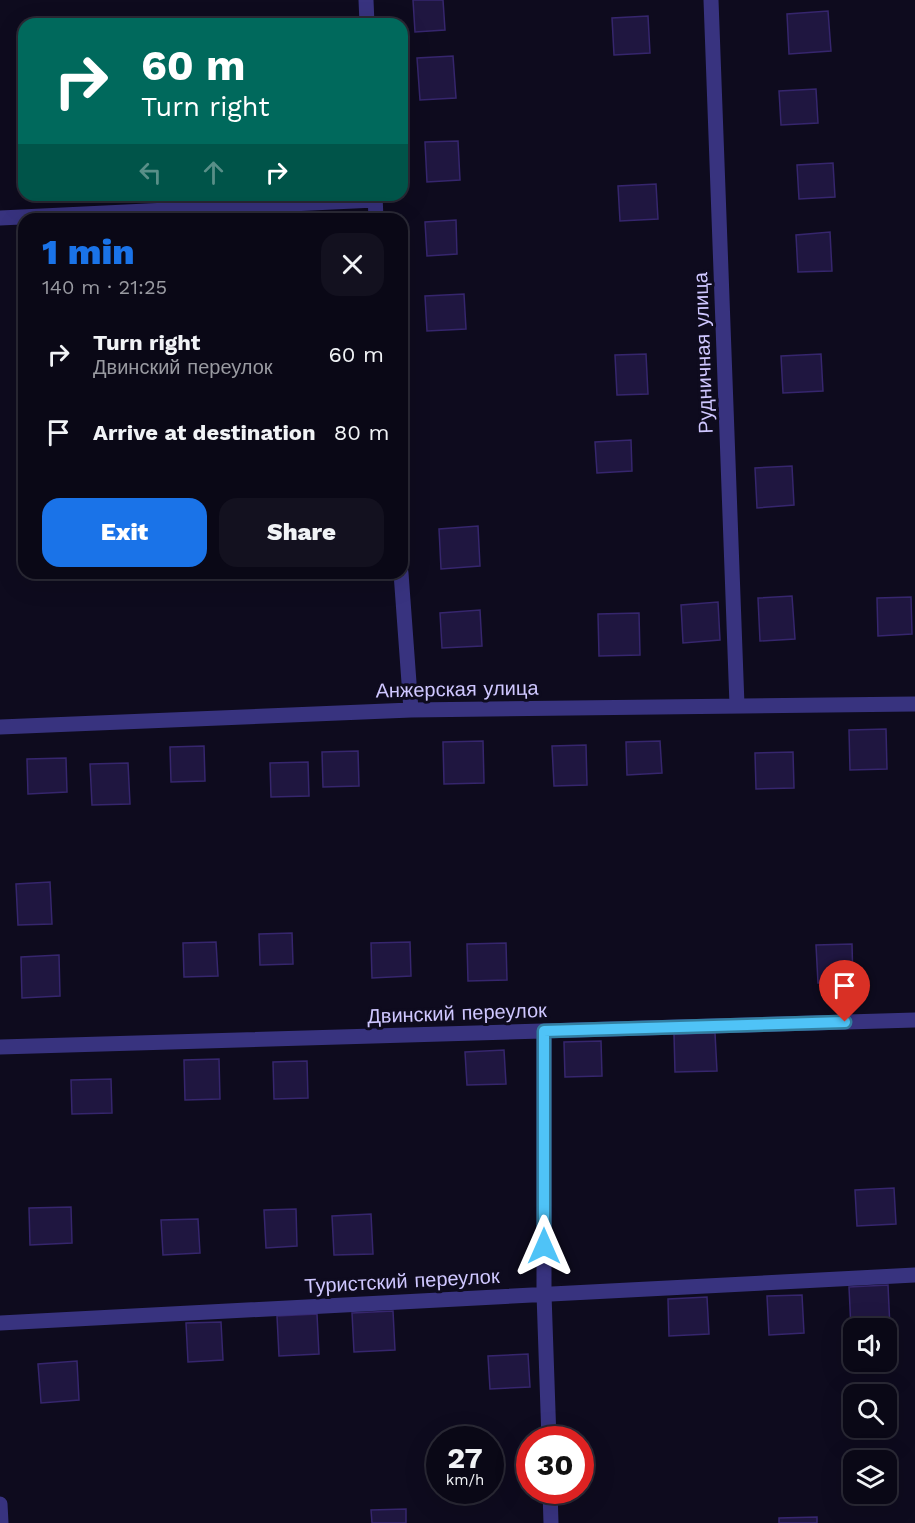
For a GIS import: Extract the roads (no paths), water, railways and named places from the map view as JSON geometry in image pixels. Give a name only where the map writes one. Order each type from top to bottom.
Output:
[{"type":"street","points":[[366,0],[367,18]]},
{"type":"street","name":"Рудничная улица","points":[[711,0],[737,705]]},
{"type":"street","points":[[94,213],[319,201]]},
{"type":"street","points":[[0,218],[18,217]]},
{"type":"street","points":[[401,579],[411,710]]},
{"type":"street","name":"Анжерская улица","points":[[0,727],[411,710],[915,704]]},
{"type":"street","name":"Двинский переулок","points":[[0,1047],[915,1020]]},
{"type":"street","points":[[544,1031],[544,1294],[549,1426]]},
{"type":"street","name":"Туристский переулок","points":[[0,1323],[915,1275]]},
{"type":"street","points":[[0,1504],[1,1523]]},
{"type":"street","points":[[550,1504],[551,1523]]}]
